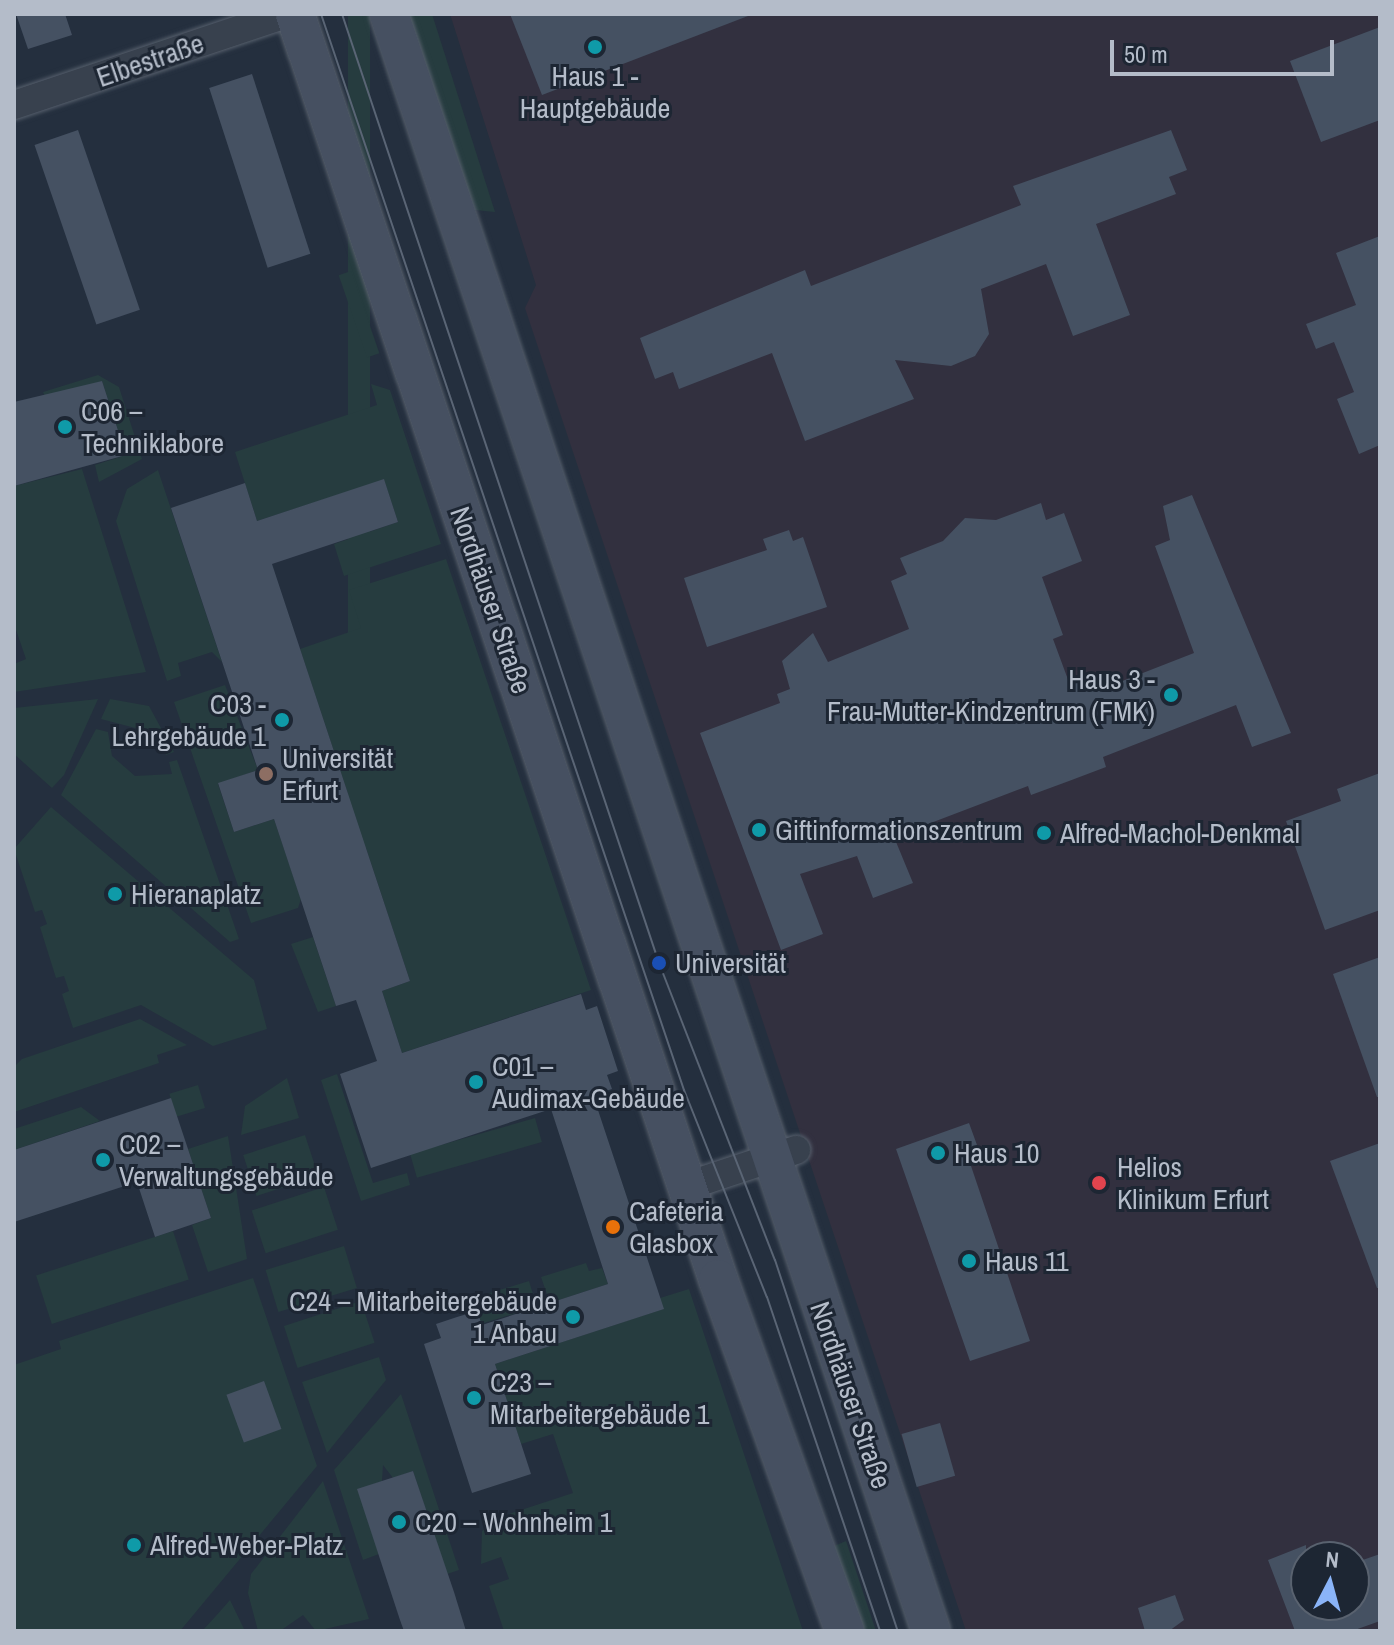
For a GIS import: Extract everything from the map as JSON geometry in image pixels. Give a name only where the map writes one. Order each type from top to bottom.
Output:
[{"type":"main road","name":"Nordhäuser Straße","points":[[295,14],[687,1186],[845,1631]]},
{"type":"main road","name":"Nordhäuser Straße","points":[[389,14],[783,1154],[931,1631]]},
{"type":"street","name":"Elbestraße","points":[[14,105],[286,14]]},
{"type":"street","points":[[687,1186],[783,1154]]},
{"type":"shaded area","name":"Helios Klinikum Erfurt","points":[[450,14],[1380,14],[1380,1631],[966,1631],[525,308],[536,285]]},
{"type":"green space","points":[[348,14],[370,14],[370,848],[348,848]]},
{"type":"green space","points":[[405,14],[432,14],[495,212],[475,210]]},
{"type":"green space","points":[[351,271],[379,353],[367,357],[339,275]]},
{"type":"green space","points":[[98,375],[119,387],[142,459],[99,482],[95,465],[126,455],[102,381],[46,399],[43,392]]},
{"type":"green space","points":[[371,384],[390,390],[441,544],[344,576],[334,544],[398,522],[384,480],[257,521],[235,452],[377,405]]},
{"type":"green space","points":[[82,469],[146,672],[14,692],[14,664],[26,659],[14,624],[14,486]]},
{"type":"green space","points":[[158,470],[222,662],[212,652],[178,663],[181,676],[167,681],[116,521],[127,489]]},
{"type":"green space","points":[[446,559],[591,990],[402,1053],[382,991],[410,981],[300,649],[361,628],[349,590]]},
{"type":"green space","points":[[225,685],[258,770],[218,784],[234,832],[274,819],[301,899],[298,908],[251,923],[174,702]]},
{"type":"green space","points":[[98,699],[64,775],[52,788],[14,754],[14,708]]},
{"type":"green space","points":[[110,699],[149,706],[174,752],[166,755],[158,734],[101,719]]},
{"type":"green space","points":[[96,729],[108,732],[112,756],[135,776],[172,774],[169,762],[177,760],[239,939],[230,942],[61,795]]},
{"type":"green space","points":[[51,807],[254,980],[267,1029],[213,1046],[141,1005],[73,1028],[62,994],[69,991],[64,976],[56,978],[40,927],[47,924],[42,910],[35,912],[14,849]]},
{"type":"green space","points":[[313,937],[336,1006],[318,1012],[291,944]]},
{"type":"green space","points":[[140,1019],[187,1045],[157,1055],[159,1063],[14,1112],[14,1067],[22,1059]]},
{"type":"green space","points":[[337,1074],[373,1183],[407,1173],[410,1185],[361,1201],[321,1080]]},
{"type":"green space","points":[[287,1078],[299,1118],[241,1135],[245,1106]]},
{"type":"green space","points":[[198,1085],[205,1108],[176,1117],[169,1094]]},
{"type":"green space","points":[[81,1107],[100,1121],[14,1150],[14,1129]]},
{"type":"green space","points":[[535,1118],[542,1142],[417,1178],[410,1154]]},
{"type":"green space","points":[[305,1135],[318,1176],[256,1196],[243,1155]]},
{"type":"green space","points":[[228,1136],[247,1259],[208,1272],[192,1225],[211,1218],[188,1149]]},
{"type":"green space","points":[[324,1187],[338,1230],[266,1253],[252,1210]]},
{"type":"green space","points":[[173,1231],[189,1280],[52,1324],[36,1275]]},
{"type":"green space","points":[[344,1246],[357,1288],[278,1312],[266,1270]]},
{"type":"green space","points":[[586,1263],[589,1271],[602,1268],[608,1284],[550,1303],[541,1277]]},
{"type":"green space","name":"Alfred-Weber-Platz","points":[[253,1278],[317,1466],[180,1631],[14,1631],[14,1365],[61,1349],[59,1341]]},
{"type":"green space","points":[[529,1281],[537,1307],[481,1324],[474,1298]]},
{"type":"green space","points":[[689,1289],[803,1631],[504,1631],[489,1586],[509,1579],[501,1557],[481,1564],[482,1531],[500,1517],[573,1493],[553,1434],[521,1444],[495,1364],[663,1309],[660,1298]]},
{"type":"green space","points":[[361,1301],[375,1343],[298,1368],[284,1326]]},
{"type":"green space","points":[[379,1357],[386,1380],[327,1453],[302,1382]]},
{"type":"green space","points":[[401,1394],[459,1570],[447,1574],[413,1471],[393,1478],[383,1465],[382,1481],[358,1490],[379,1554],[363,1560],[334,1470]]},
{"type":"green space","points":[[323,1481],[369,1619],[316,1631],[303,1615],[280,1631],[258,1631],[248,1593],[251,1574]]},
{"type":"green space","points":[[846,1541],[876,1631],[856,1631],[827,1549]]},
{"type":"green space","points":[[230,1600],[245,1631],[202,1631],[215,1617]]},
{"type":"building","points":[[16,14],[65,14],[72,35],[28,49]]},
{"type":"building","name":"Haus 1 - Hauptgebäude","points":[[510,14],[747,14],[748,16],[542,95]]},
{"type":"building","points":[[1380,27],[1380,120],[1321,142],[1290,61]]},
{"type":"building","points":[[252,74],[310,254],[268,268],[209,88]]},
{"type":"building","points":[[78,130],[140,310],[96,325],[35,145]]},
{"type":"building","points":[[1171,130],[1187,170],[1169,177],[1176,194],[1096,224],[1130,315],[1073,336],[1046,264],[981,289],[989,334],[975,356],[951,366],[895,360],[914,399],[805,441],[772,353],[679,389],[673,372],[655,379],[640,338],[805,270],[811,286],[1021,205],[1013,186]]},
{"type":"building","points":[[1380,236],[1380,445],[1359,454],[1337,399],[1354,392],[1334,342],[1316,349],[1306,324],[1356,305],[1336,253]]},
{"type":"building","name":"C06 – Techniklabore","points":[[102,381],[126,455],[14,486],[14,402]]},
{"type":"building","points":[[384,479],[398,522],[272,564],[410,981],[382,991],[402,1053],[581,994],[586,1010],[597,1006],[618,1071],[607,1075],[612,1089],[593,1095],[664,1309],[495,1364],[531,1474],[472,1493],[424,1344],[441,1338],[436,1324],[477,1311],[482,1325],[608,1284],[551,1109],[371,1168],[340,1074],[377,1061],[356,1000],[336,1006],[274,819],[234,832],[218,783],[258,770],[171,508],[245,483],[257,521]]},
{"type":"building","name":"Haus 3 - Frau-Mutter-Kindzentrum (FMK)","points":[[1192,495],[1291,733],[1252,747],[1236,705],[1103,757],[1106,767],[1031,795],[1028,786],[894,837],[913,883],[873,898],[857,856],[800,874],[823,934],[781,950],[700,733],[780,703],[777,694],[790,689],[782,661],[813,633],[828,662],[909,629],[891,581],[907,574],[900,558],[943,541],[965,518],[996,520],[1041,503],[1046,520],[1064,513],[1082,561],[1042,577],[1063,635],[1053,639],[1070,685],[1106,672],[1112,685],[1194,653],[1155,546],[1170,540],[1163,506]]},
{"type":"building","points":[[789,530],[793,541],[803,537],[827,607],[707,647],[684,578],[767,550],[763,539]]},
{"type":"building","points":[[1380,773],[1380,910],[1325,930],[1286,821],[1341,801],[1337,789]]},
{"type":"building","points":[[1380,957],[1380,1097],[1377,1097],[1333,974]]},
{"type":"building","name":"C02 – Verwaltungsgebäude","points":[[171,1098],[211,1218],[155,1237],[137,1182],[14,1222],[14,1150]]},
{"type":"building","name":"Haus 11","points":[[969,1123],[981,1156],[969,1160],[1030,1341],[970,1361],[896,1149]]},
{"type":"building","points":[[1380,1143],[1380,1288],[1377,1288],[1330,1161]]},
{"type":"building","points":[[264,1381],[281,1429],[244,1443],[226,1395]]},
{"type":"building","points":[[940,1423],[955,1476],[917,1487],[902,1434]]},
{"type":"building","name":"C20 – Wohnheim 1","points":[[413,1471],[466,1631],[404,1631],[400,1620],[357,1489]]},
{"type":"building","points":[[1290,1551],[1290,1618],[1268,1560]]},
{"type":"building","points":[[1380,1554],[1380,1621],[1352,1631],[1295,1631],[1291,1621],[1370,1621],[1370,1557]]},
{"type":"building","points":[[1175,1595],[1184,1620],[1169,1631],[1145,1631],[1138,1608]]},
{"type":"tram line","points":[[321,14],[684,1090],[767,1297],[880,1631]]},
{"type":"tram line","points":[[342,14],[659,963],[775,1260],[898,1631]]},
{"type":"place","name":"Haus 1 - Hauptgebäude","points":[[595,47]]},
{"type":"place","name":"C06 – Techniklabore","points":[[65,427]]},
{"type":"place","name":"Haus 3 - Frau-Mutter-Kindzentrum (FMK)","points":[[1171,695]]},
{"type":"place","name":"C03 - Lehrgebäude 1","points":[[282,720]]},
{"type":"place","name":"Universität Erfurt","points":[[266,774]]},
{"type":"place","name":"Giftinformationszentrum","points":[[759,830]]},
{"type":"place","name":"Alfred-Machol-Denkmal","points":[[1044,833]]},
{"type":"place","name":"Hieranaplatz","points":[[115,894]]},
{"type":"place","name":"Universität","points":[[659,963]]},
{"type":"place","name":"C01 – Audimax-Gebäude","points":[[476,1082]]},
{"type":"place","name":"Haus 10","points":[[938,1153]]},
{"type":"place","name":"C02 – Verwaltungsgebäude","points":[[103,1160]]},
{"type":"place","name":"Helios Klinikum Erfurt","points":[[1099,1183]]},
{"type":"place","name":"Cafeteria Glasbox","points":[[613,1227]]},
{"type":"place","name":"Haus 11","points":[[969,1261]]},
{"type":"place","name":"C24 – Mitarbeitergebäude 1 Anbau","points":[[573,1317]]},
{"type":"place","name":"C23 – Mitarbeitergebäude 1","points":[[474,1398]]},
{"type":"place","name":"C20 – Wohnheim 1","points":[[399,1522]]},
{"type":"place","name":"Alfred-Weber-Platz","points":[[134,1545]]}]
